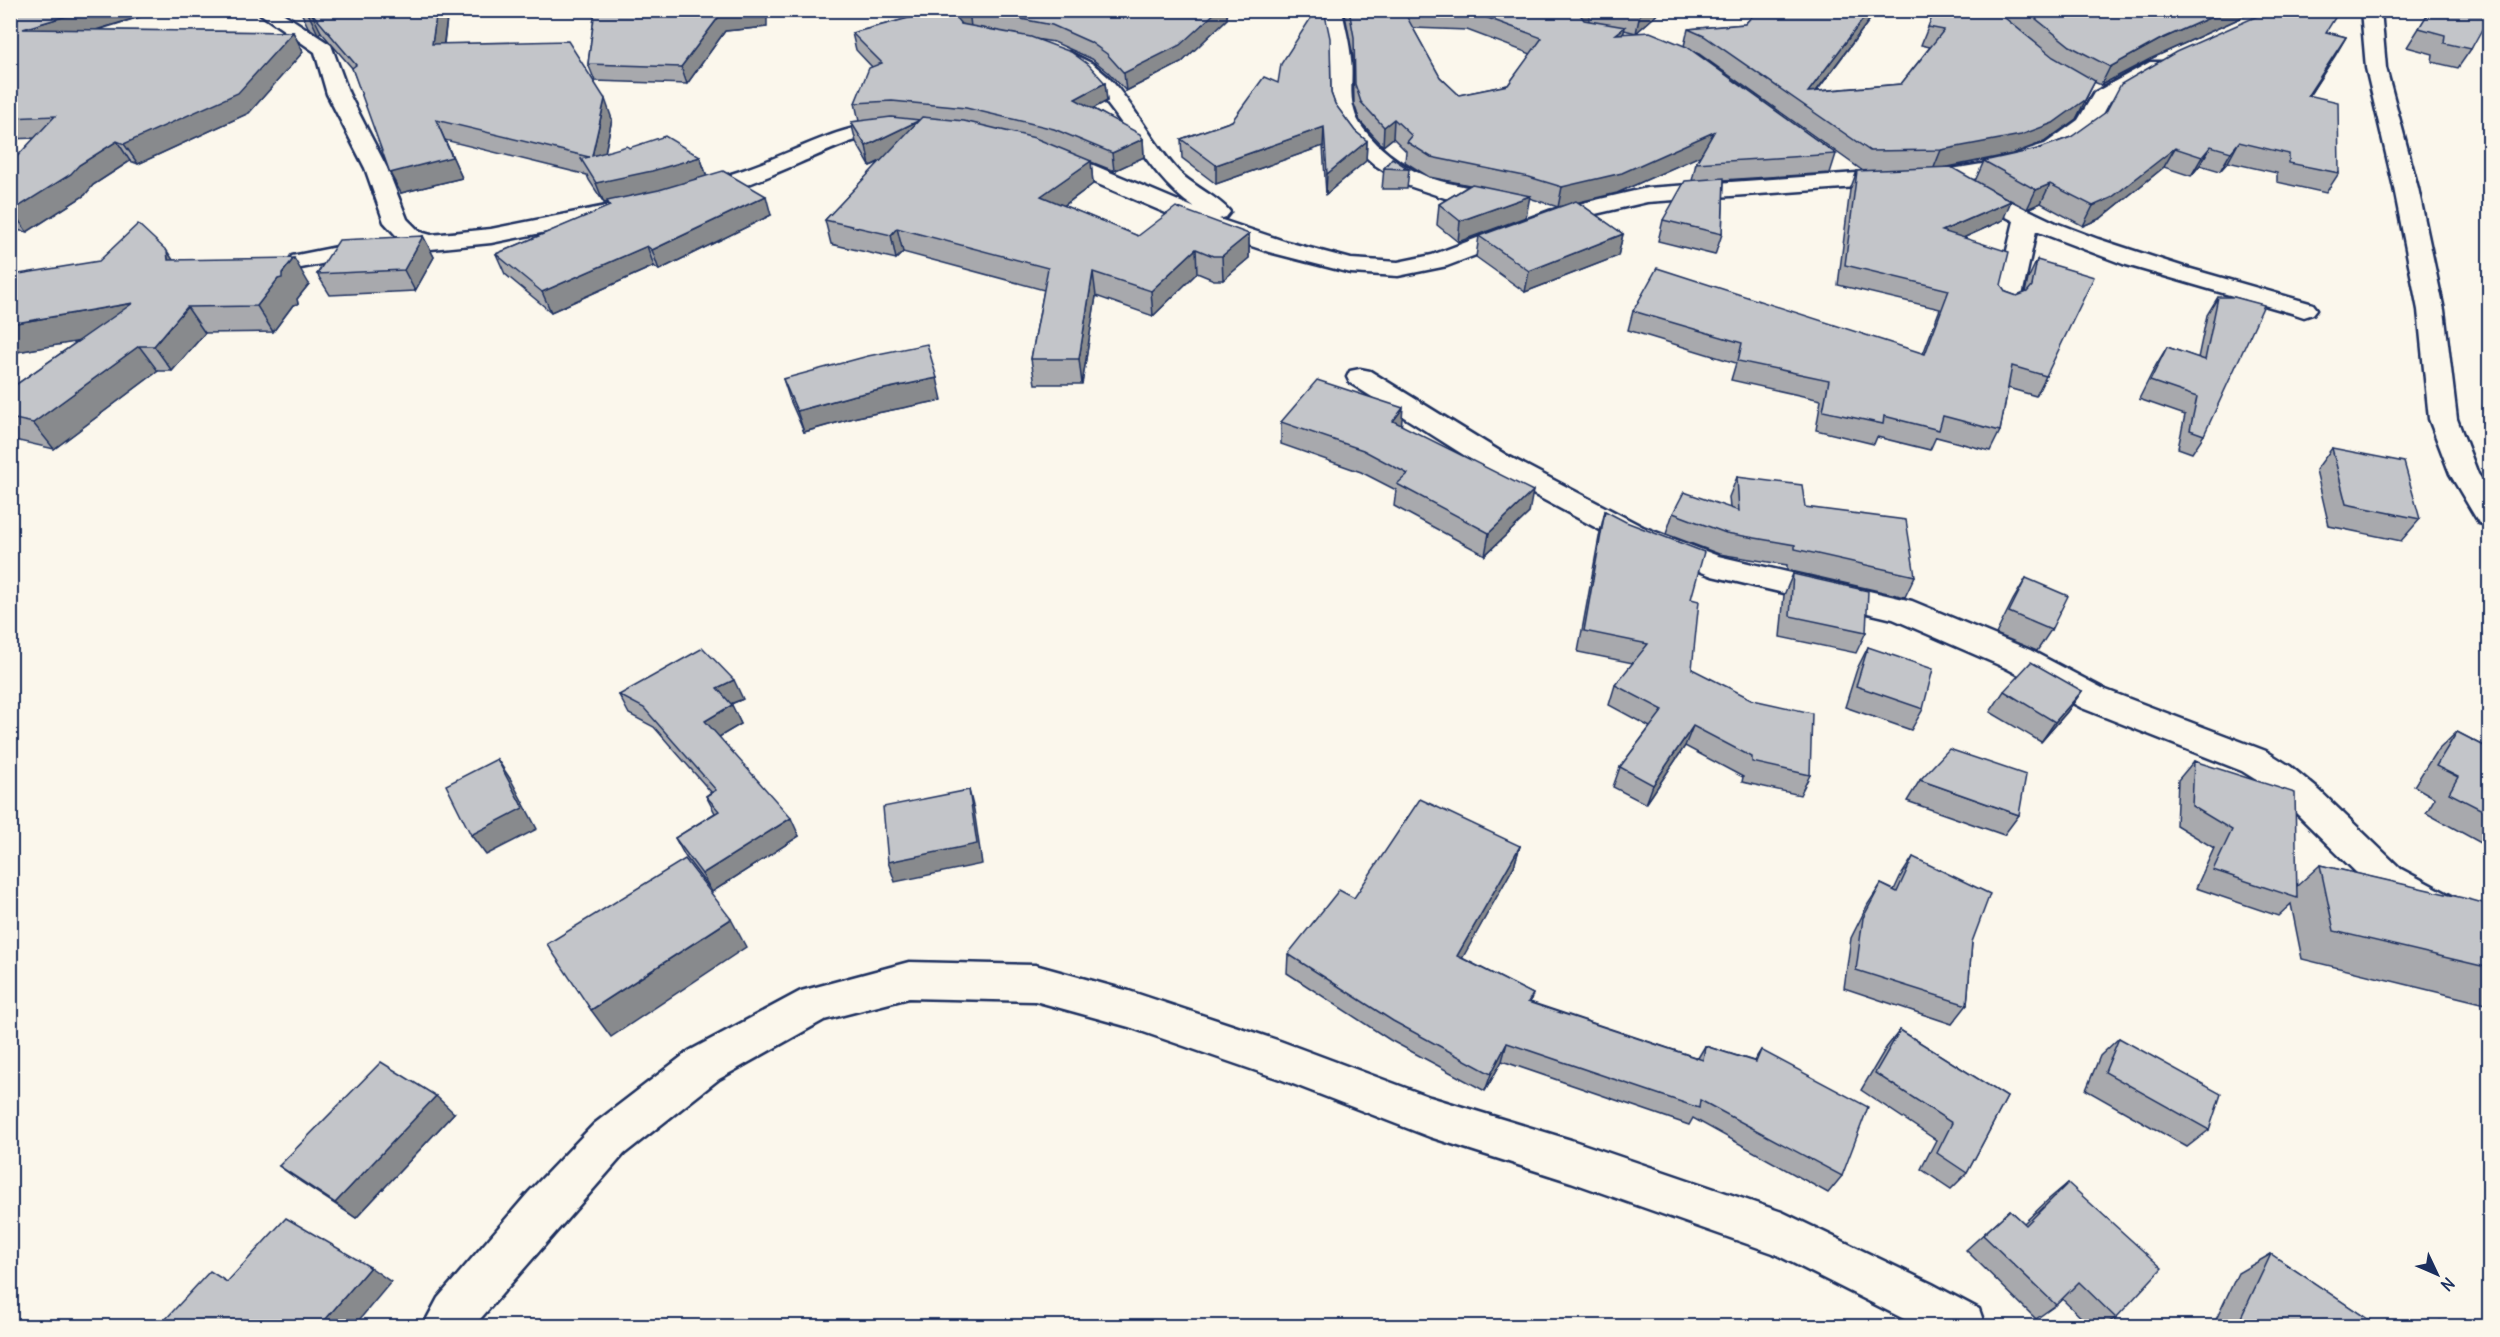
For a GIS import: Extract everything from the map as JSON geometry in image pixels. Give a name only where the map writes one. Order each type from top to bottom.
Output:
[{"type":"street","points":[[264,10],[300,21],[324,49],[334,86],[368,150],[396,222],[412,238]]},
{"type":"street","points":[[1332,10],[1341,57],[1340,90],[1343,113],[1352,128],[1384,162],[1408,180],[1421,185],[1525,206],[1557,216]]},
{"type":"street","points":[[2371,10],[2376,68],[2423,263],[2443,419],[2464,474],[2490,516]]},
{"type":"street","points":[[1050,51],[1084,65],[1106,84],[1151,151],[1186,191],[1211,208],[1288,250]]},
{"type":"street","points":[[1027,149],[1082,167],[1221,228],[1288,250],[1351,266],[1382,270],[1417,267],[1557,216],[1647,195],[1746,190],[1857,180],[1948,177],[1986,170],[2053,149],[2087,124],[2091,92],[2178,56]]},
{"type":"street","points":[[676,197],[772,167],[839,136],[873,129],[919,129]]},
{"type":"street","points":[[1831,160],[1857,180]]},
{"type":"street","points":[[1948,177],[2026,221],[2116,254],[2304,309]]},
{"type":"street","points":[[301,261],[412,238],[431,242],[491,236],[642,206]]},
{"type":"street","points":[[2007,305],[2026,221]]},
{"type":"street","points":[[1360,377],[1497,462],[1652,542],[1712,565],[1901,609],[2018,658],[2094,699],[2158,726],[2254,761],[2306,800],[2388,880],[2456,917],[2490,925]]},
{"type":"street","points":[[446,1326],[545,1208],[609,1139],[704,1065],[815,1004],[909,980],[1035,983],[1129,1009],[1280,1060],[1430,1117],[1571,1161],[1782,1234],[1916,1300],[1962,1326]]},
{"type":"building","points":[[10,10],[86,10],[23,29],[293,32],[238,93],[124,144],[117,141],[79,165],[71,174],[10,211],[10,164],[55,116],[10,118]]},
{"type":"building","points":[[302,10],[437,10],[432,44],[568,41],[605,99],[592,156],[627,146],[629,148],[665,136],[700,157],[652,171],[596,183],[581,159],[589,157],[436,120],[452,157],[390,173],[352,68],[356,65],[311,12],[309,15]]},
{"type":"building","points":[[595,10],[758,10],[721,14],[681,67],[588,64]]},
{"type":"building","points":[[939,10],[964,10],[956,18],[961,24],[1031,37],[1071,52],[1089,65],[1105,83],[1075,99],[1140,134],[1143,139],[1112,153],[1054,129],[966,108],[892,101],[855,103],[869,68],[882,63],[852,33]]},
{"type":"building","points":[[975,10],[1218,10],[1180,45],[1124,73],[1107,54],[1090,42],[1052,25]]},
{"type":"building","points":[[1316,10],[1324,10],[1330,38],[1331,93],[1335,104],[1355,131],[1367,141],[1327,174],[1324,127],[1216,165],[1181,139],[1232,121],[1264,77],[1278,83],[1281,64]]},
{"type":"building","points":[[1349,10],[1403,10],[1440,77],[1459,95],[1508,85],[1542,38],[1469,11],[1442,10],[1581,10],[1579,13],[1584,20],[1625,27],[1616,34],[1650,32],[1687,47],[1836,154],[1696,163],[1714,132],[1622,173],[1562,187],[1529,177],[1431,157],[1407,142],[1412,136],[1394,119],[1384,127],[1361,102],[1355,84],[1354,37]]},
{"type":"building","points":[[1620,10],[1644,10],[1640,14]]},
{"type":"building","points":[[1758,10],[1870,10],[1808,92],[1901,84],[1944,30],[1928,27],[1935,10],[1995,10],[2053,57],[2095,81],[2085,100],[2053,123],[2021,135],[1941,150],[1870,151],[1704,36],[1688,29],[1745,24]]},
{"type":"building","points":[[2025,10],[2227,10],[2159,40],[2110,67],[2070,46]]},
{"type":"building","points":[[2271,10],[2338,10],[2326,32],[2346,37],[2308,95],[2338,102],[2339,173],[2289,163],[2289,154],[2239,142],[2231,152],[2211,146],[2202,157],[2175,148],[2111,198],[2093,206],[2050,184],[2036,190],[1984,161],[2038,149],[2071,137],[2106,112],[2121,84],[2176,52]]},
{"type":"building","points":[[2430,10],[2490,10],[2490,15],[2471,49],[2444,43],[2445,35],[2419,28]]},
{"type":"building","points":[[891,117],[920,120],[866,146],[851,122]]},
{"type":"building","points":[[922,117],[964,121],[1035,138],[1091,161],[1041,196],[1138,236],[1176,207],[1249,234],[1222,256],[1213,256],[1196,249],[1151,291],[1093,272],[1079,359],[1031,359],[1048,268],[897,228],[891,235],[825,220]]},
{"type":"building","points":[[1392,158],[1409,169],[1384,168]]},
{"type":"building","points":[[1951,167],[2011,201],[1942,231],[2009,252],[2001,285],[2006,292],[2017,296],[2027,292],[2032,286],[2037,260],[2094,277],[2046,376],[2012,366],[2000,431],[1943,416],[1939,430],[1884,416],[1883,424],[1823,411],[1829,380],[1738,361],[1742,343],[1633,311],[1657,268],[1925,354],[1949,290],[1845,265],[1857,171]]},
{"type":"building","points":[[723,171],[766,196],[652,250],[647,246],[542,292],[496,254],[610,206],[607,201],[659,190]]},
{"type":"building","points":[[1724,178],[1722,234],[1663,220],[1685,181]]},
{"type":"building","points":[[1472,184],[1530,196],[1460,221],[1439,204]]},
{"type":"building","points":[[1576,201],[1623,234],[1529,271],[1479,236]]},
{"type":"building","points":[[138,224],[167,251],[168,260],[294,258],[282,273],[282,278],[278,279],[257,306],[187,307],[154,346],[139,346],[33,423],[10,418],[10,389],[133,303],[10,324],[10,280],[13,275],[99,261]]},
{"type":"building","points":[[423,236],[404,270],[317,274],[339,240]]},
{"type":"building","points":[[2218,297],[2234,297],[2264,305],[2204,435],[2190,430],[2197,397],[2150,381],[2167,347],[2205,360]]},
{"type":"building","points":[[927,344],[937,378],[851,396],[797,411],[783,379],[868,356]]},
{"type":"building","points":[[1317,380],[1403,408],[1393,421],[1533,491],[1489,533],[1397,484],[1408,474],[1363,450],[1281,422]]},
{"type":"building","points":[[2332,448],[2404,462],[2420,519],[2346,504]]},
{"type":"building","points":[[1737,477],[1802,485],[1805,507],[1906,520],[1915,576],[1795,549],[1795,545],[1726,533],[1673,513],[1684,492],[1739,511]]},
{"type":"building","points":[[1605,511],[1626,522],[1704,552],[1691,599],[1699,601],[1692,669],[1753,700],[1812,713],[1810,775],[1752,762],[1752,757],[1693,726],[1653,785],[1620,767],[1663,710],[1615,685],[1648,644],[1584,631]]},
{"type":"building","points":[[1793,574],[1868,591],[1866,632],[1790,616]]},
{"type":"building","points":[[2026,578],[2068,596],[2051,630],[2009,612]]},
{"type":"building","points":[[1868,647],[1933,669],[1923,709],[1856,686]]},
{"type":"building","points":[[703,648],[734,680],[717,688],[732,705],[705,721],[791,818],[702,874],[675,838],[719,811],[706,796],[716,790],[644,708],[619,695]]},
{"type":"building","points":[[2031,662],[2082,691],[2055,722],[2004,691]]},
{"type":"building","points":[[2457,732],[2490,749],[2490,814],[2449,793],[2458,777],[2436,766]]},
{"type":"building","points":[[1949,749],[2026,775],[2019,815],[1920,780]]},
{"type":"building","points":[[497,759],[523,808],[471,835],[446,785]]},
{"type":"building","points":[[2194,761],[2295,793],[2297,898],[2213,870],[2232,830],[2192,806]]},
{"type":"building","points":[[969,790],[977,844],[888,862],[883,807]]},
{"type":"building","points":[[1420,799],[1520,846],[1457,956],[1533,994],[1528,1002],[1703,1060],[1705,1046],[1756,1062],[1761,1050],[1868,1107],[1842,1176],[1700,1100],[1699,1108],[1507,1043],[1491,1074],[1393,1021],[1288,954],[1339,890],[1354,898]]},
{"type":"building","points":[[1913,857],[1990,894],[1972,942],[1967,1005],[1856,970],[1863,918],[1881,884],[1897,892]]},
{"type":"building","points":[[685,859],[731,919],[591,1010],[547,944]]},
{"type":"building","points":[[2320,865],[2490,905],[2490,968],[2334,931]]},
{"type":"building","points":[[1900,1030],[2007,1097],[1967,1173],[1937,1153],[1952,1123],[1875,1073]]},
{"type":"building","points":[[2119,1038],[2221,1094],[2209,1130],[2105,1072]]},
{"type":"building","points":[[381,1062],[436,1096],[335,1203],[279,1166]]},
{"type":"building","points":[[2068,1183],[2162,1268],[2116,1318],[2079,1282],[2056,1305],[1983,1235],[2010,1210],[2026,1225]]},
{"type":"building","points":[[286,1218],[370,1267],[320,1326],[169,1326],[163,1322],[210,1271],[227,1282]]},
{"type":"building","points":[[2271,1254],[2378,1326],[2237,1326]]},
{"type":"building","points":[[2440,1321],[2449,1326],[2439,1326]]}]
